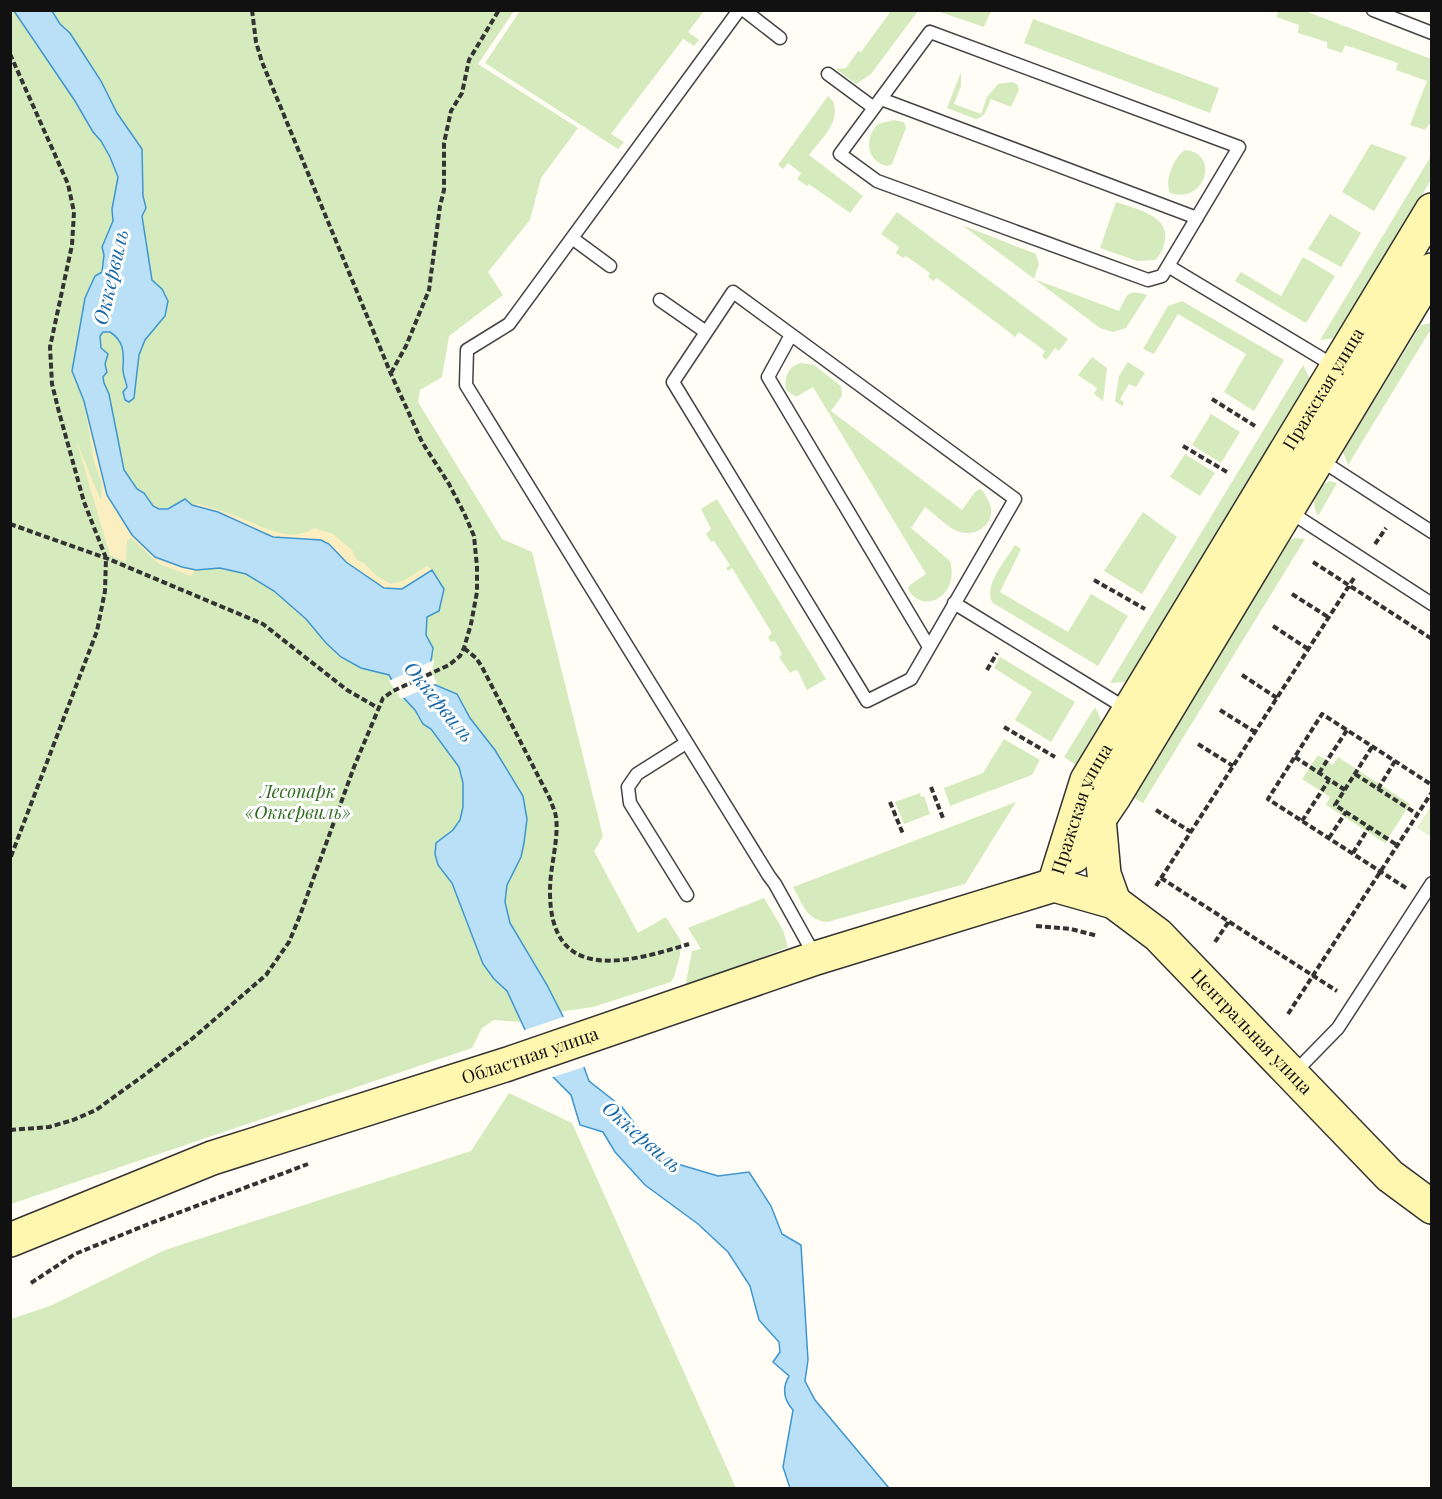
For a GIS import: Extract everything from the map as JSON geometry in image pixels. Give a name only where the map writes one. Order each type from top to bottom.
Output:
[{"type":"street","name":"Пражская улица","points":[[1054,885],[1099,819],[1142,719],[1350,375],[1414,285],[1431,210]]},
{"type":"street","name":"Пражская улица","points":[[1054,885],[1087,780],[1142,719]]},
{"type":"street","points":[[1099,819],[1104,874],[1114,902]]},
{"type":"street","name":"Центральная улица","points":[[1054,885],[1114,902],[1158,935],[1389,1176],[1431,1208]]},
{"type":"street","name":"Областная улица","points":[[10,1240],[212,1158],[508,1064],[816,958],[1054,885]]},
{"type":"lane","points":[[739,10],[509,324],[467,351],[466,385],[686,743],[776,884],[816,958]]},
{"type":"lane","points":[[744,10],[780,38]]},
{"type":"lane","points":[[1373,10],[1431,33]]},
{"type":"lane","points":[[930,32],[1239,147],[1197,218],[1162,276],[1148,280],[877,181],[840,154],[930,32]]},
{"type":"lane","points":[[828,74],[878,104],[1197,218]]},
{"type":"lane","points":[[572,238],[610,266]]},
{"type":"lane","points":[[1168,266],[1350,375]]},
{"type":"lane","points":[[733,292],[790,335],[1015,500],[911,679],[867,700],[673,382],[733,292]]},
{"type":"lane","points":[[660,300],[706,332]]},
{"type":"lane","points":[[790,335],[768,377],[929,647]]},
{"type":"lane","points":[[1305,450],[1431,532]]},
{"type":"lane","points":[[1274,502],[1431,604]]},
{"type":"lane","points":[[954,603],[1142,719]]},
{"type":"lane","points":[[686,743],[637,774],[628,787],[630,803],[687,896]]},
{"type":"lane","points":[[1292,1075],[1338,1028],[1431,883]]},
{"type":"path","points":[[10,1130],[49,1127],[74,1120],[96,1110],[193,1038],[266,975],[289,942],[354,767],[383,698],[449,665],[464,648],[471,624],[477,592],[474,536],[449,484],[422,442],[391,374],[262,63],[256,42],[252,10]]},
{"type":"path","points":[[391,374],[406,346],[429,290],[444,190],[444,142],[451,111],[462,93],[469,60],[499,10]]},
{"type":"path","points":[[10,54],[68,183],[74,212],[72,245],[50,347],[52,384],[84,502],[106,558],[105,591],[97,631],[10,859]]},
{"type":"path","points":[[1212,399],[1255,426]]},
{"type":"path","points":[[1184,446],[1227,472]]},
{"type":"path","points":[[1156,886],[1397,510]]},
{"type":"path","points":[[10,524],[106,558],[263,624],[348,690],[378,708]]},
{"type":"path","points":[[1313,562],[1431,639]]},
{"type":"path","points":[[1094,580],[1145,609]]},
{"type":"path","points":[[1292,594],[1328,617]]},
{"type":"path","points":[[1272,626],[1308,649]]},
{"type":"path","points":[[464,648],[476,658],[482,667],[550,799],[556,818],[550,888],[551,913],[557,932],[575,955],[599,961],[627,961],[689,944]]},
{"type":"path","points":[[987,670],[998,651]]},
{"type":"path","points":[[1242,675],[1277,698]]},
{"type":"path","points":[[1220,710],[1255,732]]},
{"type":"path","points":[[1422,898],[1268,798],[1322,714],[1431,785]]},
{"type":"path","points":[[1004,727],[1055,757]]},
{"type":"path","points":[[1319,773],[1347,730]]},
{"type":"path","points":[[1198,744],[1233,766]]},
{"type":"path","points":[[1372,747],[1335,805],[1397,845]]},
{"type":"path","points":[[1295,757],[1345,790]]},
{"type":"path","points":[[1378,789],[1395,761]]},
{"type":"path","points":[[1355,774],[1417,814]]},
{"type":"path","points":[[1302,821],[1329,780]]},
{"type":"path","points":[[931,787],[943,818]]},
{"type":"path","points":[[1288,1014],[1431,792]]},
{"type":"path","points":[[890,802],[903,834]]},
{"type":"path","points":[[1156,810],[1191,832]]},
{"type":"path","points":[[1329,838],[1346,812]]},
{"type":"path","points":[[1353,853],[1369,827]]},
{"type":"path","points":[[1161,878],[1355,1003]]},
{"type":"path","points":[[1215,942],[1229,921]]},
{"type":"path","points":[[31,1283],[75,1254],[311,1163]]},
{"type":"green space","name":"Лесопарк «Оккервиль»","points":[[10,11],[514,11],[478,64],[578,128],[541,178],[530,220],[488,272],[503,295],[449,336],[442,377],[420,390],[418,402],[502,539],[532,552],[603,836],[594,851],[638,933],[666,917],[681,941],[680,955],[671,982],[593,1007],[538,1015],[520,1022],[494,1020],[482,1028],[472,1048],[11,1204]]},
{"type":"green space","points":[[520,11],[704,11],[688,32],[699,40],[694,46],[683,39],[611,134],[624,142],[618,149],[485,63]]},
{"type":"green space","points":[[891,11],[918,11],[871,74],[856,84],[836,69],[846,68],[858,51],[861,52]]},
{"type":"green space","points":[[937,11],[991,11],[984,27]]},
{"type":"green space","points":[[1279,11],[1305,11],[1431,59],[1431,124],[1425,130],[1410,125],[1427,81],[1396,70],[1398,63],[1345,45],[1342,53],[1327,48],[1327,42],[1298,33],[1299,25],[1276,17]]},
{"type":"green space","points":[[1033,19],[1219,88],[1210,113],[1024,43]]},
{"type":"green space","points":[[961,72],[961,86],[954,104],[981,114],[987,97],[998,84],[1012,82],[1017,84],[1019,90],[1011,107],[991,99],[984,114],[976,119],[947,108]]},
{"type":"green space","points":[[828,96],[833,101],[835,109],[832,124],[809,155],[863,196],[850,213],[809,184],[807,186],[797,179],[801,173],[788,163],[783,169],[778,165]]},
{"type":"green space","points":[[894,120],[904,122],[906,128],[892,164],[887,166],[871,154],[869,142],[878,124]]},
{"type":"green space","points":[[1371,144],[1407,157],[1374,211],[1342,192]]},
{"type":"green space","points":[[1185,150],[1196,153],[1203,160],[1204,177],[1200,185],[1192,192],[1182,195],[1170,193],[1168,182],[1171,170],[1177,158]]},
{"type":"green space","points":[[1431,156],[1431,180],[1335,338],[1320,340]]},
{"type":"green space","points":[[1116,202],[1140,210],[1156,218],[1161,224],[1165,231],[1165,242],[1155,260],[1137,261],[1100,248]]},
{"type":"green space","points":[[897,212],[1068,339],[1059,351],[1055,348],[1046,360],[1042,356],[1045,351],[1019,332],[1014,338],[937,278],[933,281],[928,277],[930,273],[906,256],[903,258],[896,253],[899,247],[881,234]]},
{"type":"green space","points":[[1330,214],[1361,233],[1341,267],[1308,249]]},
{"type":"green space","points":[[962,225],[1036,254],[1039,264],[1034,279]]},
{"type":"green space","points":[[1303,257],[1335,276],[1306,323],[1235,281],[1241,272],[1281,296]]},
{"type":"green space","points":[[1035,279],[1119,311],[1128,294],[1147,295],[1126,328],[1113,332],[1100,328]]},
{"type":"green space","points":[[1182,301],[1284,360],[1254,411],[1224,392],[1246,354],[1178,314],[1154,354],[1143,349],[1168,306]]},
{"type":"green space","points":[[1431,323],[1431,329],[1348,465],[1343,451],[1421,325]]},
{"type":"green space","points":[[1092,357],[1107,368],[1103,401],[1094,394],[1097,388],[1078,375]]},
{"type":"green space","points":[[1128,362],[1145,373],[1136,387],[1129,384],[1120,399],[1124,403],[1122,406],[1115,401],[1119,376]]},
{"type":"green space","points":[[801,363],[814,365],[841,386],[842,396],[831,411],[962,510],[975,492],[980,489],[986,496],[991,513],[988,523],[980,530],[965,533],[955,530],[925,507],[911,528],[950,561],[952,573],[950,584],[938,598],[922,601],[908,589],[926,574],[813,387],[796,397],[786,390],[790,369]]},
{"type":"green space","points":[[1303,365],[1311,381],[1126,682],[1110,683]]},
{"type":"green space","points":[[1211,414],[1240,432],[1221,463],[1192,445]]},
{"type":"green space","points":[[1185,454],[1215,473],[1200,496],[1170,477]]},
{"type":"green space","points":[[1330,481],[1337,483],[1318,516],[1314,506],[1315,496],[1321,487]]},
{"type":"green space","points":[[717,499],[826,679],[807,690],[798,671],[790,673],[779,657],[782,654],[775,641],[771,642],[768,637],[772,633],[732,568],[728,571],[726,568],[730,565],[714,541],[711,542],[706,534],[711,529],[701,509]]},
{"type":"green space","points":[[1143,512],[1177,537],[1142,594],[1104,571]]},
{"type":"green space","points":[[1295,538],[1305,539],[1143,803],[1132,797],[1288,541]]},
{"type":"green space","points":[[1015,545],[1021,549],[1000,592],[1068,632],[1091,594],[1128,616],[1098,666],[993,603],[990,597],[993,582]]},
{"type":"green space","points":[[1000,657],[1075,702],[1051,742],[1015,720],[1032,692],[994,668]]},
{"type":"green space","points":[[1095,707],[1102,722],[1076,765],[1064,757]]},
{"type":"green space","points":[[1004,739],[1040,760],[1032,775],[950,806],[944,788],[983,773]]},
{"type":"green space","points":[[1318,755],[1333,765],[1338,757],[1410,804],[1385,843],[1326,805],[1330,797],[1302,779]]},
{"type":"green space","points":[[920,793],[921,797],[924,796],[930,814],[904,824],[895,802]]},
{"type":"green space","points":[[1016,802],[965,884],[827,922],[820,921],[809,914],[793,887]]},
{"type":"green space","points":[[1431,806],[1431,837],[1417,828]]},
{"type":"green space","points":[[764,898],[783,930],[788,947],[685,988],[692,951],[701,949],[688,928]]},
{"type":"green space","points":[[509,1093],[572,1123],[736,1488],[11,1488],[11,1319],[50,1306],[165,1250],[471,1151]]},
{"type":"sand","points":[[84,401],[107,495],[115,510],[142,544],[165,560],[196,570],[191,576],[159,564],[131,538],[127,541],[126,562],[110,555],[76,440],[101,501],[102,483],[94,462]]},
{"type":"sand","points":[[199,504],[281,533],[298,534],[314,528],[333,534],[352,550],[357,560],[391,584],[403,581],[427,566],[432,570],[402,589],[384,588],[346,562],[329,544],[321,540],[273,537],[218,512],[192,505]]},
{"type":"water","name":"Оккервиль","points":[[14,11],[52,11],[60,24],[70,33],[101,81],[117,113],[142,149],[143,196],[146,208],[142,216],[152,280],[162,289],[168,301],[165,316],[145,340],[139,355],[134,398],[129,402],[125,400],[123,392],[127,387],[123,372],[121,343],[110,332],[103,332],[100,336],[101,348],[108,354],[105,364],[107,372],[103,377],[109,394],[124,470],[137,489],[144,493],[153,506],[159,509],[168,509],[185,499],[192,505],[218,512],[273,537],[321,540],[329,544],[346,562],[384,588],[402,589],[432,570],[444,589],[439,611],[427,617],[426,635],[433,648],[429,674],[433,684],[457,694],[470,718],[495,750],[523,796],[527,819],[524,843],[521,857],[507,885],[505,902],[510,923],[547,985],[572,1034],[589,1081],[622,1107],[648,1141],[681,1165],[718,1176],[749,1172],[771,1206],[782,1234],[801,1245],[808,1360],[805,1381],[815,1400],[889,1488],[790,1488],[783,1467],[793,1410],[785,1394],[785,1385],[789,1376],[773,1362],[780,1352],[779,1342],[759,1320],[750,1286],[728,1252],[698,1224],[645,1185],[615,1152],[603,1132],[580,1125],[571,1095],[549,1073],[534,1049],[507,991],[483,964],[452,883],[438,865],[435,854],[436,843],[453,830],[460,820],[463,807],[463,783],[459,767],[431,729],[423,724],[415,710],[400,694],[389,675],[361,668],[341,657],[306,619],[274,591],[246,574],[220,568],[196,570],[155,557],[132,535],[107,495],[84,401],[72,371],[85,298],[95,276],[102,272],[104,255],[102,247],[113,221],[112,209],[118,177],[101,141]]},
{"type":"pier","points":[[434,660],[432,673],[437,683],[401,699],[389,681]]},
{"type":"pier","points":[[566,1016],[587,1066],[550,1078],[531,1050],[522,1031]]}]
